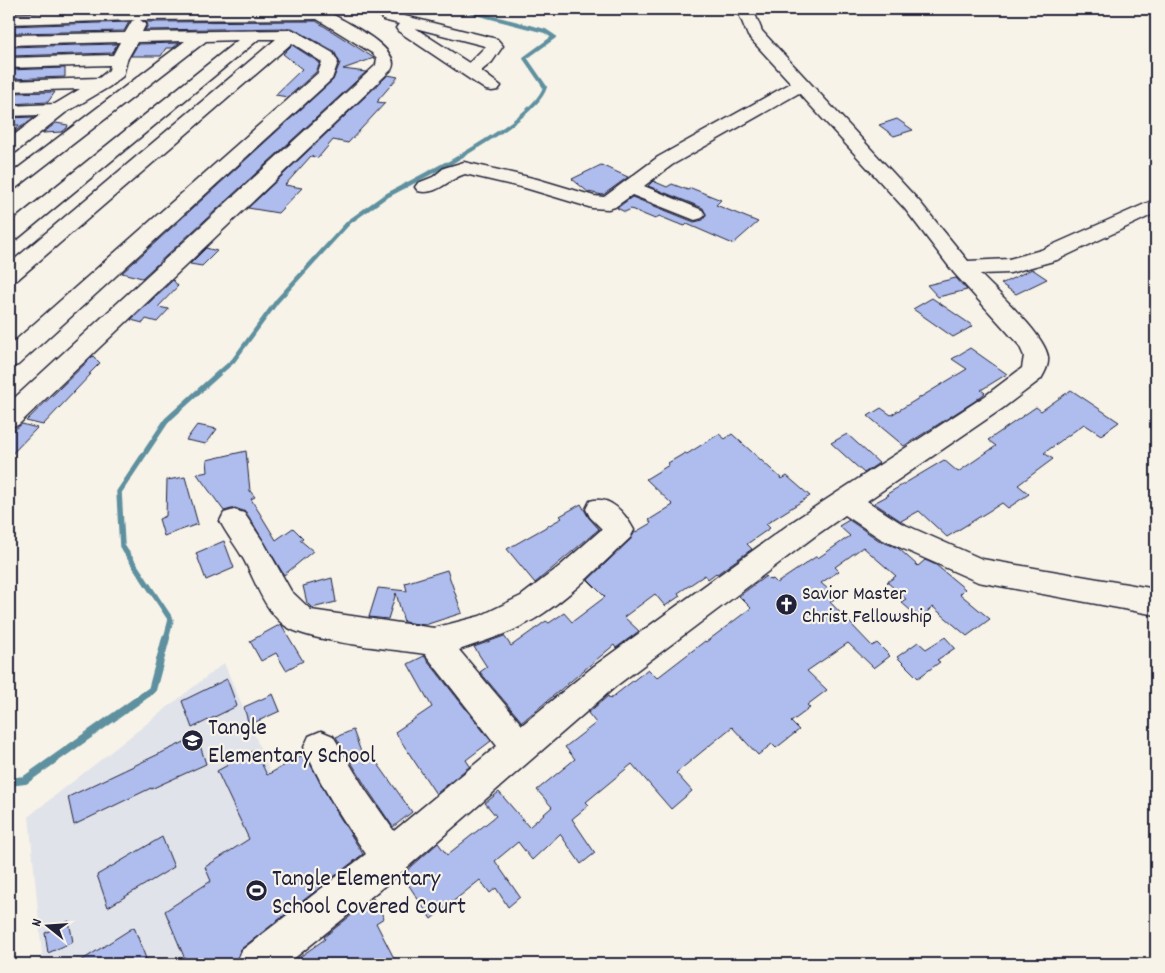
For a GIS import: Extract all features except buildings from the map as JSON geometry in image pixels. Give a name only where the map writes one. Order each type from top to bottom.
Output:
[{"type":"street","points":[[373,9],[492,86]]},
{"type":"street","points":[[256,964],[390,858],[605,676],[805,528],[994,402],[1032,373],[1036,364],[1036,356],[1030,342],[962,268],[912,205],[754,33],[745,9]]},
{"type":"street","points":[[9,19],[145,12],[320,14],[368,43],[386,58],[385,66],[9,418]]},
{"type":"street","points":[[11,144],[59,109],[103,83],[117,72],[119,60],[145,12]]},
{"type":"street","points":[[388,17],[491,42],[495,46],[486,58],[470,71]]},
{"type":"street","points":[[9,40],[131,36],[165,38],[275,33],[291,35],[327,57],[330,62],[326,75],[9,360]]},
{"type":"street","points":[[9,234],[254,34]]},
{"type":"street","points":[[9,275],[291,35]]},
{"type":"street","points":[[368,43],[427,44],[464,35]]},
{"type":"street","points":[[9,184],[202,36]]},
{"type":"street","points":[[9,63],[119,60]]},
{"type":"street","points":[[9,86],[103,83]]},
{"type":"street","points":[[425,187],[440,181],[451,172],[464,168],[530,183],[592,202],[608,203],[665,161],[802,84]]},
{"type":"street","points":[[9,111],[59,109]]},
{"type":"street","points":[[630,186],[695,214]]},
{"type":"street","points":[[962,268],[1010,266],[1049,255],[1156,205]]},
{"type":"street","points":[[845,501],[891,531],[978,570],[1156,602]]},
{"type":"street","points":[[234,521],[254,551],[280,603],[293,616],[305,622],[434,642],[447,640],[488,627],[532,605],[570,575],[620,530],[600,509]]},
{"type":"street","points":[[434,642],[520,749]]},
{"type":"street","points":[[321,746],[353,803],[390,858]]},
{"type":"shaded area","name":"Tangle Elementary School","points":[[224,663],[325,901],[238,964],[43,964],[29,816]]},
{"type":"waterway","points":[[444,166],[501,131],[529,109],[539,98],[545,87],[525,58],[554,37],[545,31],[460,9]]},
{"type":"waterway","points":[[218,374],[233,361],[277,301],[349,222],[384,197],[446,164]]},
{"type":"waterway","points":[[166,639],[171,620],[122,546],[119,492],[167,420],[219,373]]},
{"type":"waterway","points":[[9,782],[25,780],[152,690],[166,638]]},
{"type":"place","name":"Savior Master Christ Fellowship","points":[[786,604]]},
{"type":"place","name":"Tangle Elementary School","points":[[192,740]]},
{"type":"place","name":"Tangle Elementary School Covered Court","points":[[256,891]]}]
